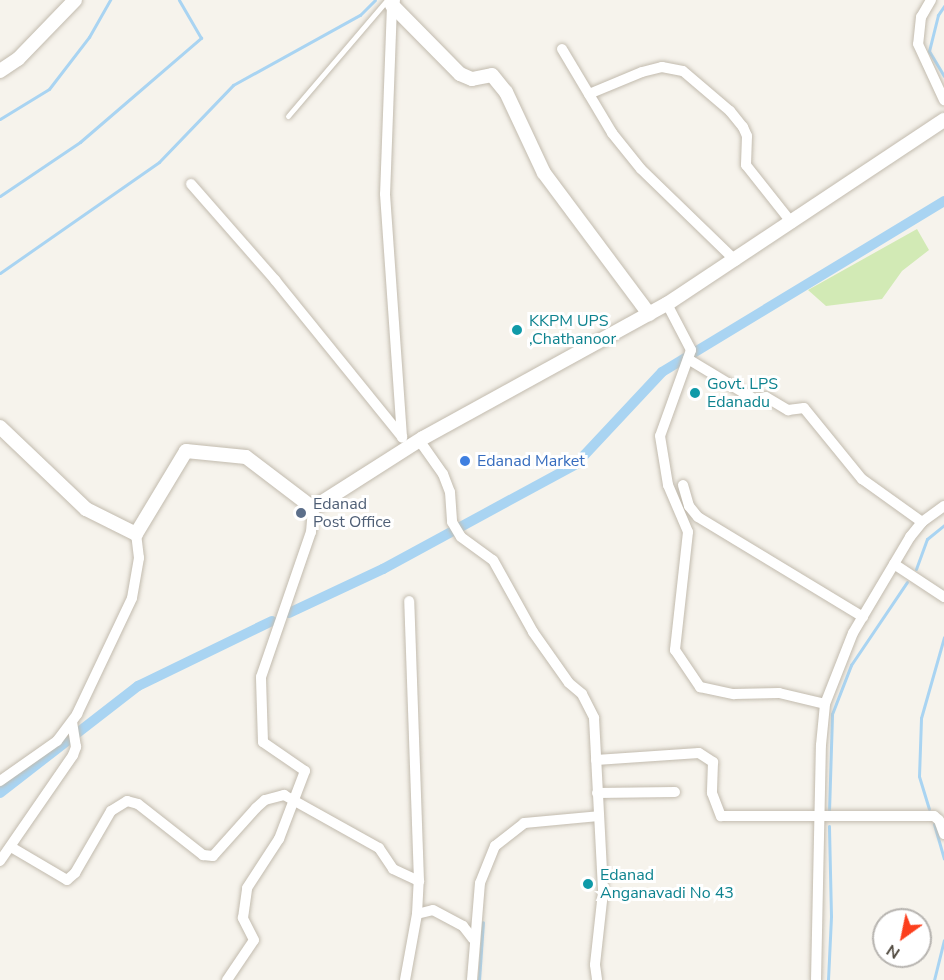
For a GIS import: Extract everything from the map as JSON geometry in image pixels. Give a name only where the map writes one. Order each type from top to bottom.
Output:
[{"type":"street","points":[[0,70],[18,59],[75,0]]},
{"type":"street","points":[[931,0],[921,17],[918,44],[944,100]]},
{"type":"street","points":[[391,2],[460,74],[472,79],[492,75],[506,92],[544,173],[649,314]]},
{"type":"street","points":[[391,2],[385,194],[410,441]]},
{"type":"street","points":[[562,49],[612,133],[641,169],[736,261]]},
{"type":"street","points":[[589,94],[652,69],[683,71],[730,111],[743,127],[747,136],[746,165],[792,223]]},
{"type":"street","points":[[313,508],[410,441],[667,304],[736,261],[944,120]]},
{"type":"street","points":[[191,184],[410,441],[443,474],[450,492],[454,526],[460,537],[493,560],[533,632],[569,683],[582,694],[594,718],[603,892],[595,965],[597,980]]},
{"type":"street","points":[[667,304],[691,350],[660,436],[668,485],[688,532],[675,650],[700,687],[734,694],[779,693],[825,704]]},
{"type":"street","points":[[688,359],[754,399],[766,397],[788,410],[804,408],[862,479],[922,522]]},
{"type":"street","points":[[0,427],[86,509],[136,534]]},
{"type":"street","points":[[0,781],[57,741],[73,725],[132,598],[140,558],[136,534],[186,451],[246,457],[313,508]]},
{"type":"street","points":[[683,485],[689,506],[698,517],[863,617]]},
{"type":"street","points":[[816,980],[825,704],[863,617],[894,564],[922,522],[944,506]]},
{"type":"street","points":[[227,980],[254,940],[243,918],[247,888],[279,839],[305,771],[263,742],[261,677],[311,532],[313,508]]},
{"type":"street","points":[[894,564],[944,597]]},
{"type":"street","points":[[405,980],[417,914],[419,881],[409,601]]},
{"type":"street","points":[[0,861],[66,769],[75,741],[73,725]]},
{"type":"street","points":[[596,760],[699,753],[712,762],[712,793],[721,816],[820,819],[934,816],[939,820],[944,834]]},
{"type":"street","points":[[597,793],[675,792]]},
{"type":"street","points":[[11,846],[67,880],[75,873],[111,811],[127,801],[138,804],[203,855],[213,856],[266,800],[284,795],[379,848],[393,869],[419,881]]},
{"type":"street","points":[[472,980],[473,939],[487,859],[503,837],[524,823],[599,816]]},
{"type":"street","points":[[417,914],[434,910],[463,926],[473,939]]},
{"type":"lane","points":[[288,116],[391,2]]},
{"type":"green space","points":[[917,229],[929,250],[902,271],[882,299],[826,306],[808,290]]},
{"type":"waterway","points":[[0,119],[49,89],[89,37],[110,0]]},
{"type":"waterway","points":[[0,196],[80,142],[201,38],[179,0]]},
{"type":"waterway","points":[[0,273],[159,162],[233,85],[360,15],[375,0]]},
{"type":"waterway","points":[[944,6],[938,15],[929,51],[944,76]]},
{"type":"waterway","points":[[289,613],[383,569],[576,464],[662,372],[944,201]]},
{"type":"waterway","points":[[916,569],[927,539],[944,525]]},
{"type":"waterway","points":[[829,811],[832,714],[851,665],[907,582]]},
{"type":"waterway","points":[[0,793],[138,686],[272,621]]},
{"type":"waterway","points":[[929,809],[919,776],[921,718],[944,637]]},
{"type":"waterway","points":[[934,824],[944,859]]},
{"type":"waterway","points":[[828,980],[831,916],[829,826]]},
{"type":"waterway","points":[[479,980],[483,922]]},
{"type":"waterway","points":[[934,980],[944,940]]},
{"type":"place","name":"KKPM UPS ,Chathanoor","points":[[517,330]]},
{"type":"place","name":"Govt. LPS Edanadu","points":[[695,393]]},
{"type":"place","name":"Edanad Market","points":[[465,461]]},
{"type":"place","name":"Edanad Post Office","points":[[301,513]]},
{"type":"place","name":"Edanad Anganavadi No 43","points":[[588,884]]}]
